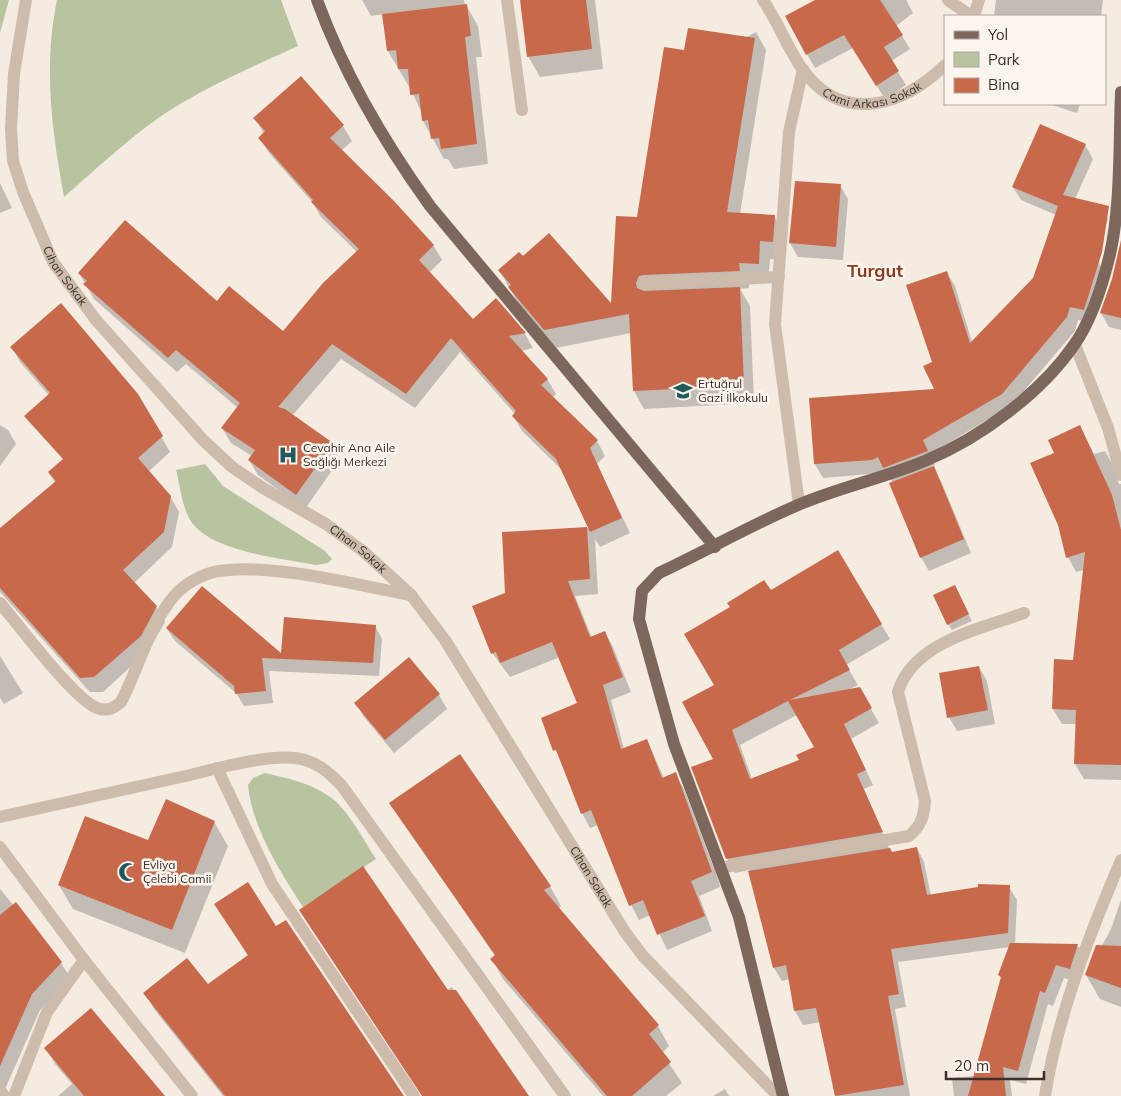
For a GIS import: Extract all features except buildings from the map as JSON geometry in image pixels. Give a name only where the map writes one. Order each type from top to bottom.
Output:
[{"type":"main road","points":[[317,0],[325,22],[372,119],[430,206],[714,547]]},
{"type":"main road","points":[[783,1096],[739,916],[719,868],[674,744],[639,619],[642,592],[659,573],[799,504],[928,460],[979,432],[1021,402],[1049,376],[1075,345],[1087,323],[1110,254],[1115,219],[1121,92]]},
{"type":"street","name":"Cihan Sokak","points":[[26,0],[14,74],[11,129],[14,161],[23,192],[53,262],[96,320],[204,440],[232,467],[263,488],[326,524],[363,551],[412,595],[445,640],[625,932],[643,956],[778,1096]]},
{"type":"street","points":[[507,0],[522,110]]},
{"type":"street","name":"Cami Arkası Sokak","points":[[763,0],[803,70],[818,87],[837,100],[858,106],[898,97],[933,76],[944,66]]},
{"type":"street","points":[[948,0],[971,15]]},
{"type":"street","points":[[973,15],[979,0]]},
{"type":"street","points":[[799,504],[775,324],[789,132],[803,70]]},
{"type":"street","points":[[644,283],[779,277]]},
{"type":"street","points":[[1075,345],[1108,428],[1121,474]]},
{"type":"street","points":[[0,603],[70,686],[88,703],[100,709],[112,709],[121,702],[155,624],[174,596],[192,581],[217,571],[239,569],[278,572],[412,595]]},
{"type":"street","points":[[719,868],[909,836],[918,828],[924,815],[926,801],[898,692],[902,679],[928,654],[947,641],[1024,613]]},
{"type":"street","points":[[0,817],[217,768],[296,758],[327,770],[342,786],[565,1096]]},
{"type":"street","points":[[217,768],[272,884],[414,1096]]},
{"type":"street","points":[[0,848],[84,960],[192,1096]]},
{"type":"street","points":[[1045,1096],[1051,1060],[1084,949],[1121,860]]},
{"type":"street","points":[[14,1096],[47,1012],[84,960]]},
{"type":"street","points":[[0,1090],[4,1096]]},
{"type":"green space","points":[[0,0],[9,0],[0,33]]},
{"type":"green space","points":[[57,0],[281,0],[298,46],[223,81],[164,114],[120,148],[64,197],[53,124],[50,75],[53,25]]},
{"type":"green space","points":[[205,464],[223,486],[325,551],[332,559],[328,563],[316,565],[246,552],[212,539],[198,529],[187,513],[176,470]]},
{"type":"green space","points":[[265,773],[307,785],[323,792],[337,802],[376,859],[303,907],[268,849],[255,817],[248,785],[253,778]]},
{"type":"place","name":"Ertuğrul Gazi İlkokulu","points":[[683,391]]},
{"type":"place","name":"Cevahir Ana Aile Sağlığı Merkezi","points":[[288,455]]},
{"type":"place","name":"Evliya Çelebi Camii","points":[[128,872]]},
{"type":"district","name":"Turgut","points":[[875,271]]}]
